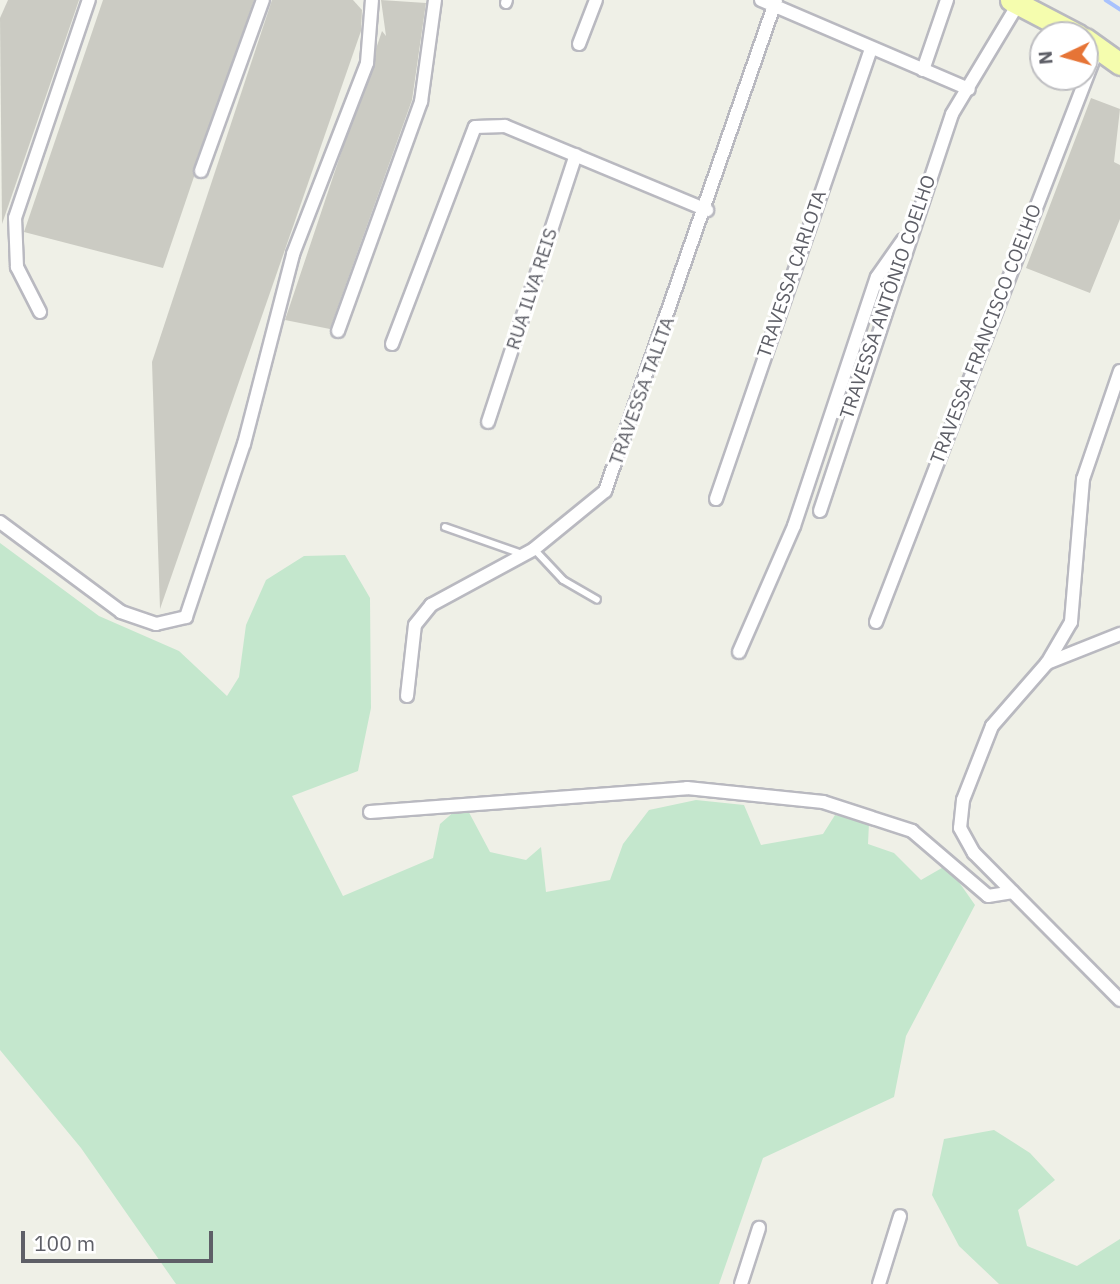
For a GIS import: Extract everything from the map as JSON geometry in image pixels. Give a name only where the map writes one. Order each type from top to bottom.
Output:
[{"type":"main road","points":[[1014,2],[1051,21]]},
{"type":"main road","points":[[1099,49],[1120,64]]},
{"type":"street","points":[[40,312],[6,242],[89,0]]},
{"type":"street","points":[[201,172],[263,0]]},
{"type":"street","points":[[0,522],[121,612],[156,624],[186,617],[244,444],[293,254],[367,63],[372,0]]},
{"type":"street","points":[[338,331],[421,102],[435,0]]},
{"type":"street","points":[[579,44],[596,0]]},
{"type":"street","points":[[761,0],[776,2],[871,50],[969,89]]},
{"type":"street","points":[[923,70],[947,0]]},
{"type":"street","name":"TRAVESSA TALITA","points":[[407,696],[415,625],[423,613],[445,594],[529,552],[605,491],[707,210],[776,2]]},
{"type":"street","name":"TRAVESSA ANTÔNIO COELHO","points":[[820,511],[858,383],[952,114],[993,46],[1014,2]]},
{"type":"street","name":"TRAVESSA CARLOTA","points":[[716,499],[871,50]]},
{"type":"street","name":"TRAVESSA FRANCISCO COELHO","points":[[876,622],[1073,91]]},
{"type":"street","points":[[392,344],[475,127],[505,126],[707,210]]},
{"type":"street","name":"RUA ILVA REIS","points":[[488,422],[576,155]]},
{"type":"street","points":[[738,652],[794,526],[842,375],[877,277],[908,234]]},
{"type":"street","points":[[1120,371],[1083,480],[1076,601],[1047,663],[992,726],[960,812],[964,839],[1120,1000]]},
{"type":"street","points":[[842,375],[858,383]]},
{"type":"street","points":[[1047,663],[1120,634]]},
{"type":"street","points":[[370,812],[687,788],[823,802],[912,831],[988,896],[1013,892]]},
{"type":"street","points":[[879,1284],[900,1216]]},
{"type":"street","points":[[741,1284],[759,1228]]},
{"type":"lane","points":[[445,527],[529,552],[563,580],[597,600]]},
{"type":"green space","points":[[0,543],[99,616],[179,651],[227,696],[239,677],[246,625],[266,580],[304,556],[345,555],[370,598],[371,708],[358,771],[292,796],[343,896],[433,858],[440,824],[464,803],[490,852],[526,860],[541,847],[546,892],[610,880],[623,844],[649,810],[696,800],[744,805],[761,845],[823,834],[835,815],[869,823],[868,844],[894,853],[921,880],[947,865],[975,905],[906,1036],[894,1097],[763,1158],[719,1284],[176,1284],[81,1148],[0,1050]]},
{"type":"green space","points":[[994,1130],[1030,1153],[1055,1180],[1018,1210],[1027,1246],[1077,1266],[1120,1239],[1120,1284],[999,1284],[959,1246],[932,1195],[944,1139]]},
{"type":"building","points":[[8,0],[79,0],[2,224],[0,18]]},
{"type":"building","points":[[103,0],[254,0],[163,268],[24,232]]},
{"type":"building","points":[[272,0],[353,0],[362,10],[361,31],[160,609],[152,362]]},
{"type":"building","points":[[381,0],[426,3],[412,100],[330,329],[285,320],[382,31],[386,36]]},
{"type":"building","points":[[1091,98],[1120,109],[1114,162],[1120,165],[1120,219],[1090,293],[1026,268]]},
{"type":"waterway","points":[[1106,0],[1120,9]]}]
